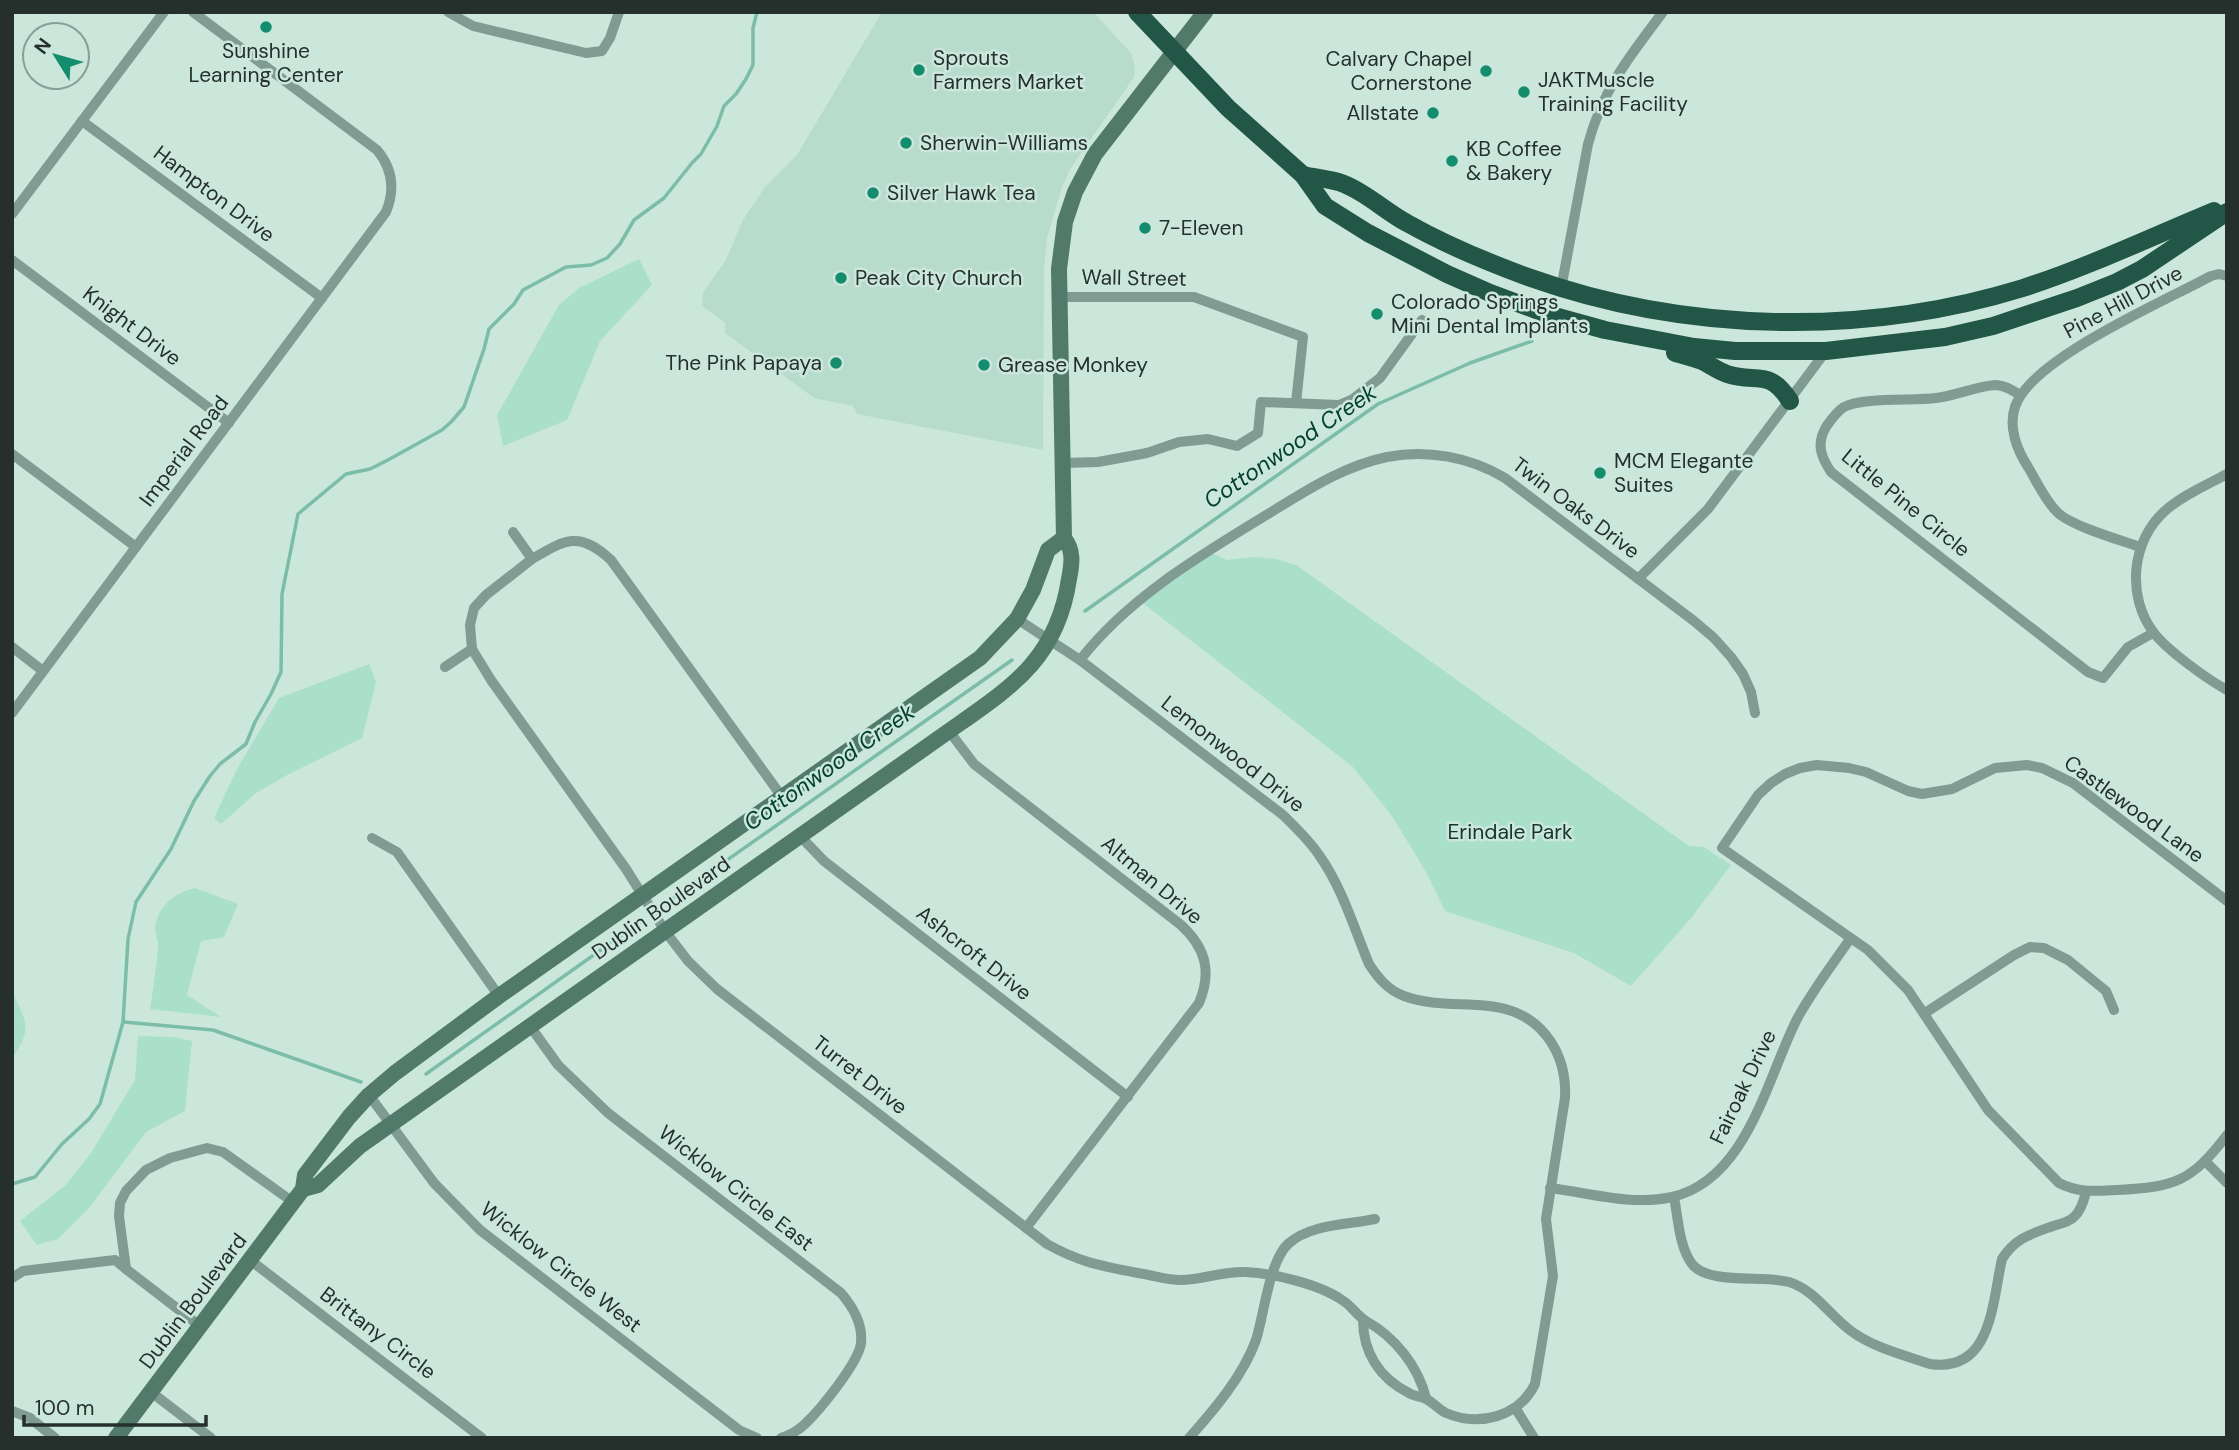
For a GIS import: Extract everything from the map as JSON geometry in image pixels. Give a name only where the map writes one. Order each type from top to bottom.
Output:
[{"type":"highway","points":[[1137,12],[1228,108],[1303,175],[1325,206],[1407,255],[1490,293],[1546,314],[1703,361],[1728,374],[1761,377],[1781,387],[1790,401]]},
{"type":"highway","points":[[1303,175],[1344,184],[1406,223],[1446,243],[1493,265],[1561,289],[1645,309],[1702,317],[1792,322],[1840,321],[1927,311],[1969,303],[2089,264],[2227,206]]},
{"type":"highway","points":[[1605,330],[1694,347],[1735,351],[1826,351],[1945,337],[1993,326],[2077,298],[2143,269],[2227,212]]},
{"type":"highway","points":[[1826,351],[1840,321]]},
{"type":"main road","name":"Dublin Boulevard","points":[[298,1196],[318,1185],[360,1146],[949,732],[1032,667],[1051,640],[1068,588],[1072,562],[1070,545],[1064,538],[1059,297],[1060,251],[1065,222],[1075,192],[1095,155],[1205,12]]},
{"type":"main road","name":"Dublin Boulevard","points":[[116,1438],[298,1196],[305,1175],[369,1095],[499,996],[980,658],[1017,619],[1033,590],[1048,550],[1064,538]]},
{"type":"street","points":[[12,214],[164,12]]},
{"type":"street","name":"Imperial Road","points":[[12,713],[386,212],[392,190],[386,160],[377,150],[193,12]]},
{"type":"street","points":[[448,12],[473,26],[586,54],[601,51],[610,38],[619,12]]},
{"type":"street","points":[[1561,289],[1593,124],[1610,86],[1663,12]]},
{"type":"street","name":"Hampton Drive","points":[[82,121],[322,298]]},
{"type":"street","name":"Knight Drive","points":[[12,260],[229,423]]},
{"type":"street","name":"Pine Hill Drive","points":[[2020,395],[2059,359],[2080,344],[2211,276],[2227,276]]},
{"type":"street","name":"Wall Street","points":[[1059,297],[1194,297],[1303,337],[1296,403]]},
{"type":"street","points":[[1063,463],[1098,462],[1147,453],[1179,442],[1208,439],[1237,446],[1258,433],[1261,402],[1339,405],[1353,399],[1380,378],[1422,320]]},
{"type":"street","points":[[1638,579],[1708,509],[1826,351]]},
{"type":"street","name":"Little Pine Circle","points":[[2020,395],[2006,387],[1994,385],[1937,398],[1860,402],[1845,407],[1833,417],[1823,433],[1819,447],[1831,472],[2088,672],[2103,678],[2128,647],[2153,632]]},
{"type":"street","points":[[2020,395],[2014,409],[2012,425],[2015,440],[2020,455],[2058,513],[2077,524],[2140,547]]},
{"type":"street","points":[[12,454],[136,547]]},
{"type":"street","name":"Twin Oaks Drive","points":[[1080,660],[1112,622],[1139,600],[1208,551],[1343,470],[1390,456],[1434,454],[1454,457],[1490,469],[1505,478],[1694,621],[1731,657],[1743,674],[1751,692],[1755,713]]},
{"type":"street","points":[[2227,474],[2165,511],[2153,525],[2140,547],[2136,582],[2138,598],[2153,632],[2164,644],[2227,690]]},
{"type":"street","points":[[513,532],[532,559]]},
{"type":"street","points":[[445,667],[472,649],[470,625],[474,608],[486,595],[532,559],[560,542],[576,541],[596,546],[611,560],[782,797]]},
{"type":"street","name":"Lemonwood Drive","points":[[1017,619],[1080,660],[1283,815],[1320,856],[1330,872],[1369,964],[1389,988],[1417,1000],[1499,1007],[1516,1012],[1533,1021],[1547,1035],[1557,1051],[1566,1082],[1546,1219],[1553,1276],[1535,1384],[1529,1396],[1516,1409]]},
{"type":"street","points":[[12,647],[43,671]]},
{"type":"street","name":"Turret Drive","points":[[472,649],[491,680],[626,869],[665,931],[688,961],[717,989],[1026,1228],[1074,1259],[1181,1280],[1245,1272],[1272,1276],[1332,1294],[1354,1308],[1363,1320],[1374,1324],[1404,1353],[1422,1380],[1426,1398]]},
{"type":"street","name":"Altman Drive","points":[[949,732],[974,764],[1181,925],[1198,944],[1206,972],[1206,986],[1199,1003],[1026,1228]]},
{"type":"street","name":"Castlewood Lane","points":[[1850,939],[1722,848],[1758,795],[1785,774],[1800,768],[1817,765],[1849,768],[1866,772],[1908,791],[1922,793],[1952,789],[1995,768],[2027,765],[2042,768],[2073,783],[2227,901]]},
{"type":"street","name":"Ashcroft Drive","points":[[800,836],[824,861],[1128,1097]]},
{"type":"street","points":[[372,838],[397,852],[499,996]]},
{"type":"street","points":[[1850,939],[1881,962],[1908,990],[1988,1110],[2059,1183],[2086,1192],[2160,1187],[2176,1182],[2206,1162],[2227,1135]]},
{"type":"street","name":"Fairoak Drive","points":[[1550,1188],[1626,1201],[1674,1197],[1711,1177],[1737,1151],[1797,1020],[1850,939]]},
{"type":"street","points":[[1925,1013],[2030,947],[2044,948],[2068,960],[2106,991],[2114,1010]]},
{"type":"street","name":"Wicklow Circle East","points":[[530,1026],[558,1065],[608,1113],[841,1293],[850,1304],[861,1330],[858,1356],[805,1424],[793,1434],[781,1438]]},
{"type":"street","name":"Wicklow Circle West","points":[[369,1095],[434,1184],[480,1230],[739,1430],[757,1438]]},
{"type":"street","points":[[126,1269],[119,1216],[120,1203],[126,1191],[146,1170],[170,1158],[207,1148],[223,1152],[298,1196]]},
{"type":"street","points":[[2206,1162],[2227,1183]]},
{"type":"street","points":[[1674,1197],[1686,1252],[1692,1264],[1701,1271],[1800,1286],[1860,1338],[1930,1364],[1952,1365],[1975,1351],[1982,1341],[2002,1259],[2008,1250],[2024,1236],[2075,1217],[2086,1192]]},
{"type":"street","points":[[1189,1438],[1231,1384],[1247,1358],[1255,1340],[1272,1276],[1283,1250],[1300,1236],[1312,1231],[1375,1219]]},
{"type":"street","points":[[12,1278],[23,1271],[115,1260],[200,1326]]},
{"type":"street","name":"Brittany Circle","points":[[250,1260],[482,1438]]},
{"type":"street","points":[[1363,1320],[1366,1347],[1377,1367],[1398,1386],[1410,1394],[1426,1398],[1447,1413],[1461,1417],[1492,1418],[1516,1409],[1534,1438]]},
{"type":"street","points":[[151,1392],[211,1438]]},
{"type":"street","points":[[12,1410],[30,1418],[55,1438]]},
{"type":"shaded area","points":[[882,12],[1093,12],[1131,53],[1135,68],[1134,77],[1070,169],[1047,238],[1044,269],[1043,450],[857,414],[853,406],[814,398],[725,333],[725,323],[702,306],[703,292],[726,260],[743,220],[765,187],[797,155]]},
{"type":"green space","points":[[639,259],[652,285],[600,341],[567,420],[503,446],[497,415],[559,305],[579,288]]},
{"type":"green space","name":"Erindale Park","points":[[1208,551],[1227,560],[1254,557],[1276,559],[1296,565],[1689,846],[1704,847],[1731,865],[1692,917],[1631,986],[1574,953],[1445,911],[1426,872],[1392,816],[1353,767],[1139,600]]},
{"type":"green space","points":[[369,664],[376,682],[362,738],[256,793],[221,824],[214,818],[237,769],[279,698]]},
{"type":"green space","points":[[195,888],[238,904],[224,937],[201,941],[187,995],[221,1017],[150,1009],[158,949],[155,928],[157,920],[168,902],[180,893]]},
{"type":"green space","points":[[12,990],[24,1017],[25,1031],[12,1058]]},
{"type":"green space","points":[[138,1036],[173,1037],[192,1041],[185,1111],[146,1132],[89,1208],[58,1239],[37,1245],[20,1221],[66,1185],[91,1153],[135,1080]]},
{"type":"waterway","name":"Cottonwood Creek","points":[[12,1184],[35,1177],[100,1104],[123,1022],[128,939],[136,902],[171,849],[194,801],[210,776],[220,764],[246,744],[281,672],[282,594],[298,514],[346,474],[370,469],[442,430],[464,407],[489,329],[514,304],[523,290],[566,267],[591,265],[607,258],[620,244],[634,220],[664,198],[701,154],[717,126],[724,106],[746,79],[753,65],[753,28],[757,12]]},
{"type":"waterway","name":"Cottonwood Creek","points":[[1085,611],[1378,404],[1470,363],[1532,341]]},
{"type":"waterway","name":"Cottonwood Creek","points":[[666,903],[1012,660]]},
{"type":"waterway","name":"Cottonwood Creek","points":[[426,1074],[643,920]]},
{"type":"waterway","name":"Cottonwood Creek","points":[[124,1022],[213,1030],[361,1082]]},
{"type":"place","name":"Sunshine Learning Center","points":[[266,27]]},
{"type":"place","name":"Sprouts Farmers Market","points":[[919,70]]},
{"type":"place","name":"Calvary Chapel Cornerstone","points":[[1486,71]]},
{"type":"place","name":"JAKTMuscle Training Facility","points":[[1524,92]]},
{"type":"place","name":"Allstate","points":[[1433,113]]},
{"type":"place","name":"Sherwin-Williams","points":[[906,143]]},
{"type":"place","name":"KB Coffee & Bakery","points":[[1452,161]]},
{"type":"place","name":"Silver Hawk Tea","points":[[873,193]]},
{"type":"place","name":"7-Eleven","points":[[1145,228]]},
{"type":"place","name":"Peak City Church","points":[[841,278]]},
{"type":"place","name":"Colorado Springs Mini Dental Implants","points":[[1377,314]]},
{"type":"place","name":"The Pink Papaya","points":[[836,363]]},
{"type":"place","name":"Grease Monkey","points":[[984,365]]},
{"type":"place","name":"MCM Elegante Suites","points":[[1600,473]]}]
